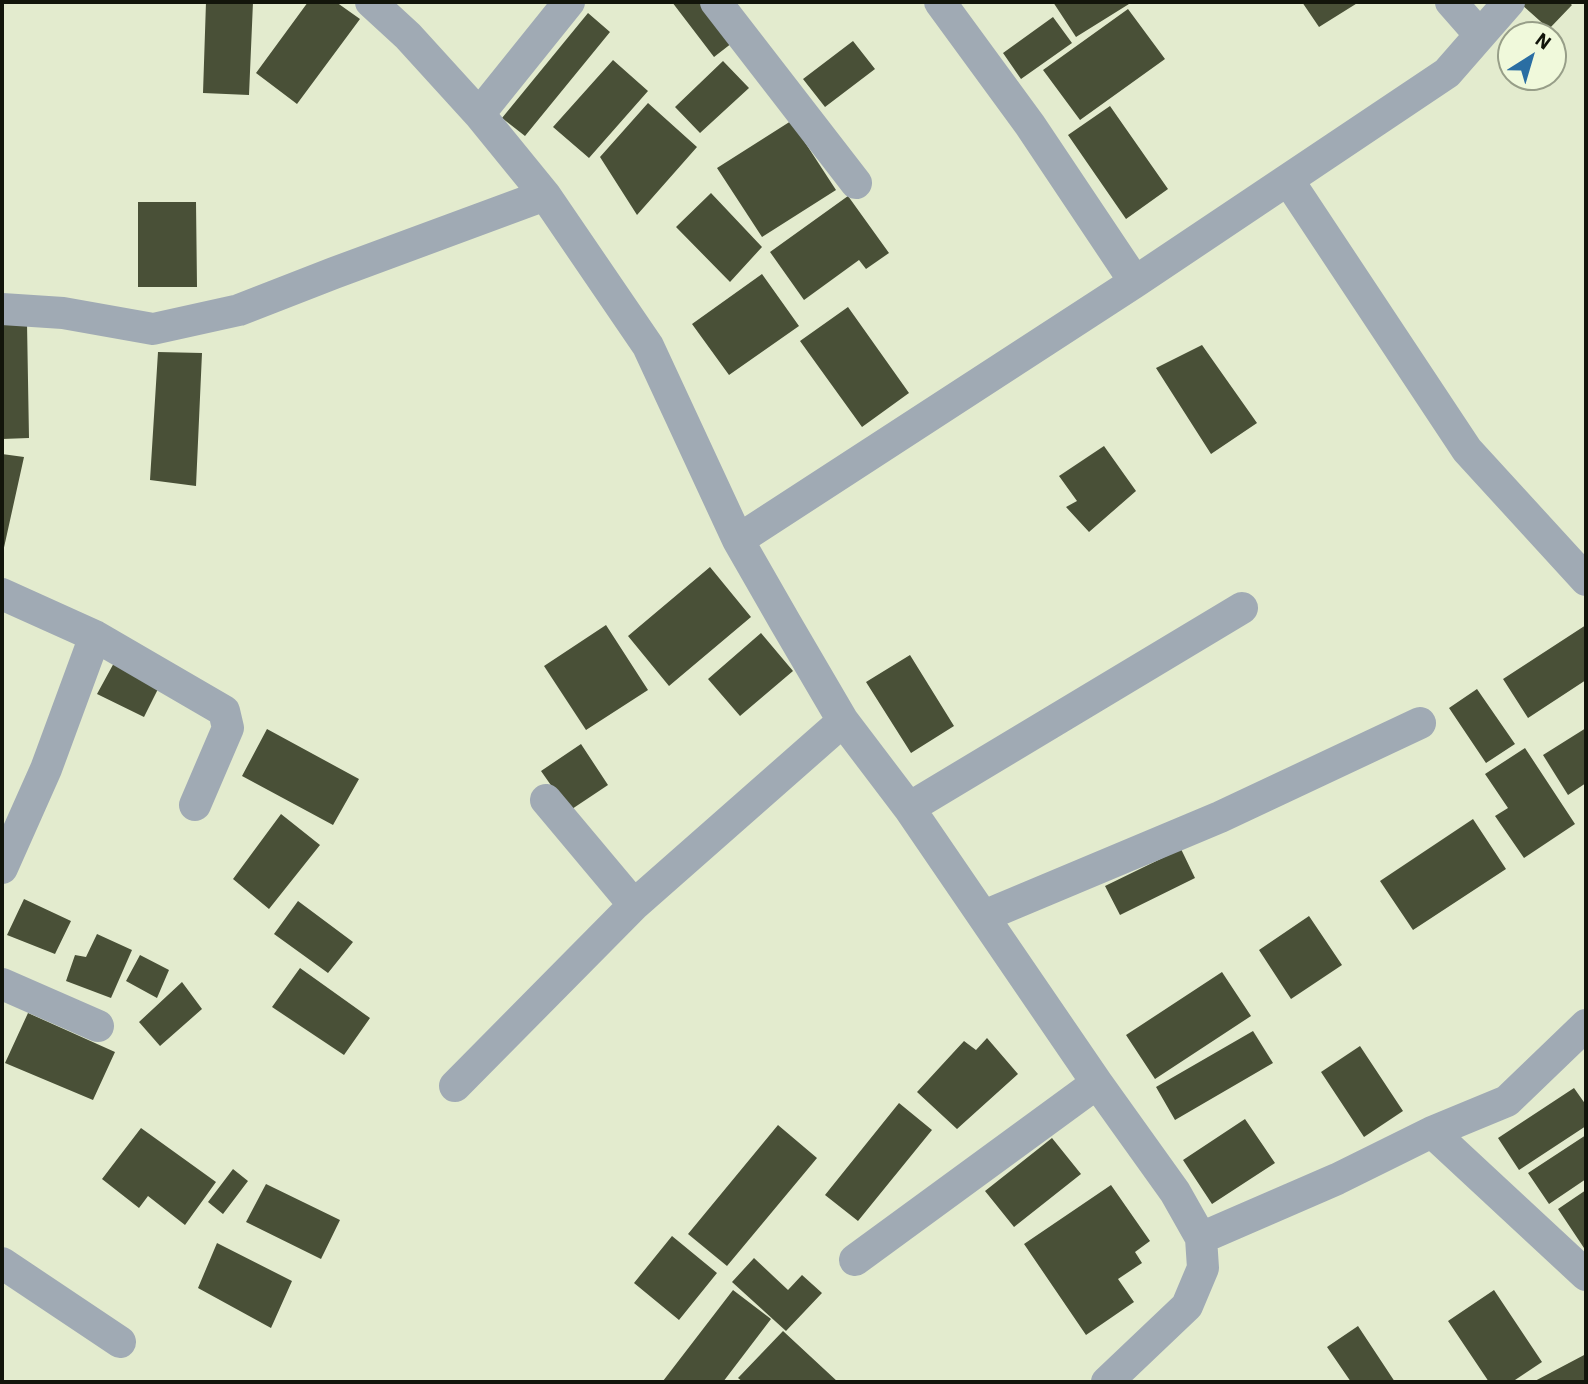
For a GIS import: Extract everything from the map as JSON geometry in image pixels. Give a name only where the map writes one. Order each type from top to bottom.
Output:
[{"type":"street","points":[[371,2],[408,36],[479,114],[545,195],[648,346],[738,540],[843,721],[909,808],[984,916],[1097,1083],[1175,1192],[1201,1238],[1203,1268],[1187,1306],[1107,1382]]},
{"type":"street","points":[[479,114],[569,2]]},
{"type":"street","points":[[716,2],[856,183]]},
{"type":"street","points":[[940,2],[1030,125],[1135,282]]},
{"type":"street","points":[[1451,2],[1480,35]]},
{"type":"street","points":[[738,540],[1135,282],[1447,73],[1509,2]]},
{"type":"street","points":[[1288,180],[1467,450],[1586,580]]},
{"type":"street","points":[[2,309],[63,313],[153,329],[239,310],[545,195]]},
{"type":"street","points":[[2,594],[95,636],[224,711],[228,728],[195,805]]},
{"type":"street","points":[[909,808],[1242,608]]},
{"type":"street","points":[[2,868],[46,769],[95,636]]},
{"type":"street","points":[[455,1086],[634,905],[843,721]]},
{"type":"street","points":[[984,916],[1220,817],[1420,723]]},
{"type":"street","points":[[545,800],[634,905]]},
{"type":"street","points":[[2,984],[98,1026]]},
{"type":"street","points":[[1201,1238],[1336,1179],[1432,1132],[1507,1101],[1586,1025]]},
{"type":"street","points":[[855,1260],[1097,1083]]},
{"type":"street","points":[[1432,1132],[1586,1275]]},
{"type":"street","points":[[2,1264],[120,1342]]},
{"type":"building","points":[[206,2],[253,2],[249,95],[203,93]]},
{"type":"building","points":[[308,2],[336,2],[360,19],[297,104],[256,73]]},
{"type":"building","points":[[672,2],[701,2],[732,43],[714,57]]},
{"type":"building","points":[[1053,2],[1128,2],[1129,4],[1076,37]]},
{"type":"building","points":[[1302,2],[1359,2],[1319,27]]},
{"type":"building","points":[[1569,2],[1572,5],[1557,21],[1540,21],[1521,4]]},
{"type":"building","points":[[1128,9],[1165,59],[1080,120],[1043,70]]},
{"type":"building","points":[[588,13],[610,32],[525,136],[502,118]]},
{"type":"building","points":[[1053,17],[1072,43],[1021,79],[1003,53]]},
{"type":"building","points":[[853,41],[875,69],[825,107],[803,79]]},
{"type":"building","points":[[613,60],[648,91],[589,158],[553,127]]},
{"type":"building","points":[[723,61],[749,88],[700,133],[675,107]]},
{"type":"building","points":[[648,103],[697,147],[637,215],[600,157]]},
{"type":"building","points":[[1110,106],[1168,189],[1126,219],[1068,135]]},
{"type":"building","points":[[791,121],[836,190],[762,237],[717,168]]},
{"type":"building","points":[[711,193],[762,247],[730,282],[676,227]]},
{"type":"building","points":[[848,196],[889,253],[866,269],[859,260],[804,300],[770,252]]},
{"type":"building","points":[[138,202],[196,202],[197,287],[138,287]]},
{"type":"building","points":[[762,274],[799,326],[729,375],[692,324]]},
{"type":"building","points":[[848,307],[909,393],[862,427],[800,341]]},
{"type":"building","points":[[27,323],[29,438],[2,439],[2,324]]},
{"type":"building","points":[[1202,345],[1257,423],[1211,454],[1156,368]]},
{"type":"building","points":[[158,352],[202,353],[196,486],[150,480]]},
{"type":"building","points":[[1104,446],[1136,491],[1089,532],[1066,507],[1077,501],[1059,476]]},
{"type":"building","points":[[2,454],[24,457],[3,552],[2,552]]},
{"type":"building","points":[[710,567],[751,617],[669,686],[628,636]]},
{"type":"building","points":[[606,625],[648,690],[586,730],[544,666]]},
{"type":"building","points":[[1586,625],[1586,680],[1528,718],[1503,679]]},
{"type":"building","points":[[761,633],[793,671],[740,716],[708,679]]},
{"type":"building","points":[[910,655],[954,726],[911,753],[866,682]]},
{"type":"building","points":[[115,661],[160,685],[144,717],[97,694]]},
{"type":"building","points":[[1477,689],[1515,744],[1486,763],[1449,708]]},
{"type":"building","points":[[1586,728],[1586,783],[1568,795],[1543,755]]},
{"type":"building","points":[[267,729],[359,779],[333,825],[242,776]]},
{"type":"building","points":[[581,744],[608,785],[569,811],[541,771]]},
{"type":"building","points":[[1525,748],[1575,824],[1524,858],[1495,816],[1508,808],[1485,774]]},
{"type":"building","points":[[281,814],[320,845],[269,909],[233,879]]},
{"type":"building","points":[[1473,819],[1506,869],[1413,930],[1380,881]]},
{"type":"building","points":[[1181,849],[1195,878],[1120,915],[1105,886]]},
{"type":"building","points":[[24,899],[71,921],[55,954],[7,935]]},
{"type":"building","points":[[298,901],[353,942],[328,973],[274,934]]},
{"type":"building","points":[[1309,916],[1342,965],[1291,999],[1259,950]]},
{"type":"building","points":[[97,934],[132,950],[111,998],[66,981],[75,955],[86,957]]},
{"type":"building","points":[[140,955],[169,970],[157,998],[126,981]]},
{"type":"building","points":[[300,968],[370,1018],[344,1055],[272,1007]]},
{"type":"building","points":[[1222,972],[1251,1016],[1155,1079],[1126,1035]]},
{"type":"building","points":[[182,982],[202,1009],[160,1046],[139,1022]]},
{"type":"building","points":[[28,1013],[115,1052],[93,1100],[5,1063]]},
{"type":"building","points":[[1253,1031],[1273,1063],[1175,1120],[1156,1087]]},
{"type":"building","points":[[987,1038],[1018,1074],[957,1129],[917,1092],[964,1041],[976,1050]]},
{"type":"building","points":[[1360,1046],[1403,1111],[1364,1137],[1321,1072]]},
{"type":"building","points":[[1574,1088],[1586,1105],[1586,1126],[1519,1170],[1498,1138]]},
{"type":"building","points":[[899,1103],[932,1130],[858,1221],[825,1195]]},
{"type":"building","points":[[1245,1119],[1275,1163],[1212,1204],[1183,1160]]},
{"type":"building","points":[[778,1125],[817,1158],[727,1266],[688,1234]]},
{"type":"building","points":[[141,1128],[216,1182],[185,1225],[148,1196],[139,1208],[102,1179]]},
{"type":"building","points":[[1586,1135],[1586,1179],[1549,1204],[1528,1173]]},
{"type":"building","points":[[1052,1138],[1081,1174],[1014,1227],[985,1191]]},
{"type":"building","points":[[233,1169],[248,1181],[223,1214],[208,1202]]},
{"type":"building","points":[[266,1184],[340,1220],[321,1259],[246,1222]]},
{"type":"building","points":[[1111,1185],[1150,1241],[1135,1252],[1142,1263],[1118,1279],[1134,1302],[1086,1335],[1024,1244]]},
{"type":"building","points":[[1586,1190],[1586,1251],[1558,1209]]},
{"type":"building","points":[[672,1236],[717,1273],[679,1320],[634,1283]]},
{"type":"building","points":[[217,1243],[292,1281],[271,1328],[198,1288]]},
{"type":"building","points":[[754,1258],[788,1290],[802,1275],[822,1293],[786,1331],[732,1282]]},
{"type":"building","points":[[733,1290],[771,1319],[723,1382],[663,1381]]},
{"type":"building","points":[[1494,1290],[1542,1362],[1512,1382],[1489,1382],[1448,1321]]},
{"type":"building","points":[[1358,1326],[1395,1382],[1351,1382],[1327,1347]]},
{"type":"building","points":[[783,1331],[838,1382],[743,1382],[738,1378]]},
{"type":"building","points":[[1586,1354],[1586,1382],[1533,1382]]}]
